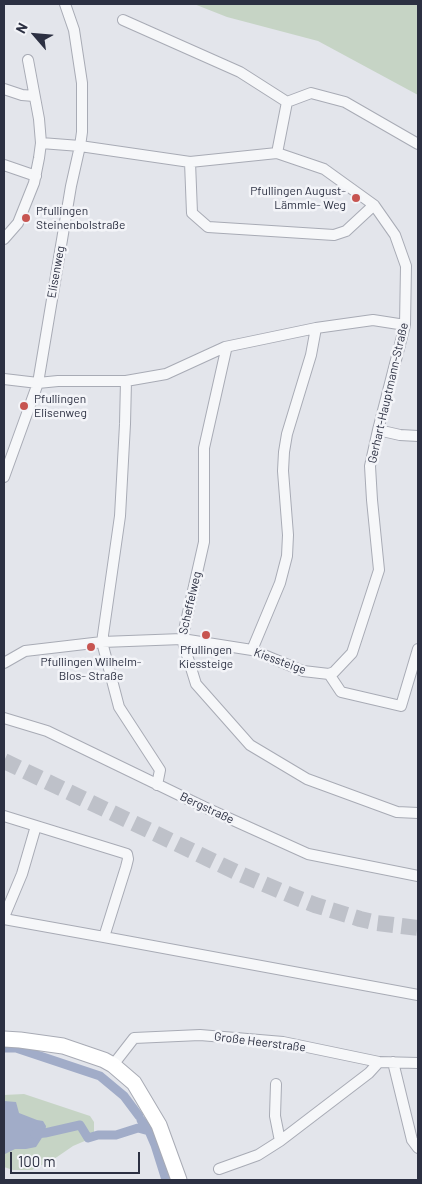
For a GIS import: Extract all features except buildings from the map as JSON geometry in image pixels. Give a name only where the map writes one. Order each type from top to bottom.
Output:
[{"type":"main road","points":[[4,1039],[63,1046],[113,1065],[134,1083],[159,1125],[179,1180]]},
{"type":"street","name":"Elisenweg","points":[[4,476],[38,383],[71,186],[82,132],[82,83],[74,30],[65,4]]},
{"type":"street","points":[[123,20],[240,72],[287,102]]},
{"type":"street","points":[[4,240],[18,223],[36,176],[40,158],[39,119],[28,60]]},
{"type":"street","points":[[4,89],[22,95],[34,96]]},
{"type":"street","points":[[287,102],[311,93],[345,102],[418,144]]},
{"type":"street","points":[[277,153],[287,102]]},
{"type":"street","name":"Gerhart-Hauptmann-Straße","points":[[41,143],[80,146],[190,162],[277,153],[324,169],[374,205],[395,235],[406,266],[405,325],[370,466],[379,570],[352,653],[334,672],[329,674]]},
{"type":"street","points":[[190,162],[192,213],[208,227],[334,235],[346,231],[374,205]]},
{"type":"street","points":[[4,165],[36,176]]},
{"type":"street","points":[[4,379],[38,383],[58,381],[126,381],[166,374],[225,347],[316,328],[373,320],[405,325]]},
{"type":"street","points":[[252,650],[280,583],[287,556],[288,535],[283,471],[284,452],[287,434],[311,355],[316,328]]},
{"type":"street","name":"Scheffelweg","points":[[225,347],[226,350],[204,448],[204,542],[182,639],[196,684],[250,745],[307,780],[396,812],[418,813]]},
{"type":"street","points":[[126,381],[120,516],[102,642],[119,707],[160,770],[157,785]]},
{"type":"street","points":[[378,430],[400,435],[418,436]]},
{"type":"street","name":"Kiessteige","points":[[4,662],[25,651],[102,642],[182,639],[252,650],[303,672],[329,674]]},
{"type":"street","points":[[329,674],[341,692],[401,706],[418,649]]},
{"type":"street","name":"Bergstraße","points":[[4,718],[47,731],[204,808],[308,854],[418,876]]},
{"type":"street","points":[[4,816],[124,853],[128,857],[104,936]]},
{"type":"street","points":[[36,826],[22,874],[4,918],[418,995]]},
{"type":"street","name":"Große Heerstraße","points":[[113,1065],[134,1038],[200,1035],[283,1042],[379,1062],[418,1064]]},
{"type":"street","points":[[219,1168],[258,1155],[280,1141],[369,1073],[379,1062]]},
{"type":"street","points":[[393,1062],[416,1143]]},
{"type":"street","points":[[276,1084],[275,1116],[280,1141]]},
{"type":"green space","points":[[194,4],[418,4],[418,95],[318,41],[227,17]]},
{"type":"green space","points":[[24,1094],[90,1116],[94,1122],[94,1137],[73,1146],[32,1170],[13,1170],[4,1167],[4,1095]]},
{"type":"water","points":[[4,1101],[16,1102],[19,1113],[43,1121],[46,1126],[45,1133],[36,1147],[15,1149],[4,1153]]},
{"type":"waterway","points":[[4,1048],[16,1048],[100,1076],[124,1096],[139,1116]]},
{"type":"waterway","points":[[141,1120],[149,1131],[155,1145],[166,1180]]},
{"type":"waterway","points":[[35,1134],[80,1125],[88,1138],[98,1135],[116,1135],[138,1128],[149,1131]]},
{"type":"tunnel","points":[[4,761],[238,873],[290,895],[360,919],[418,928]]},
{"type":"place","name":"Pfullingen August- Lämmle- Weg","points":[[356,198]]},
{"type":"place","name":"Pfullingen Steinenbolstraße","points":[[26,218]]},
{"type":"place","name":"Pfullingen Elisenweg","points":[[24,406]]},
{"type":"place","name":"Pfullingen Kiessteige","points":[[206,635]]},
{"type":"place","name":"Pfullingen Wilhelm- Blos- Straße","points":[[91,647]]}]
